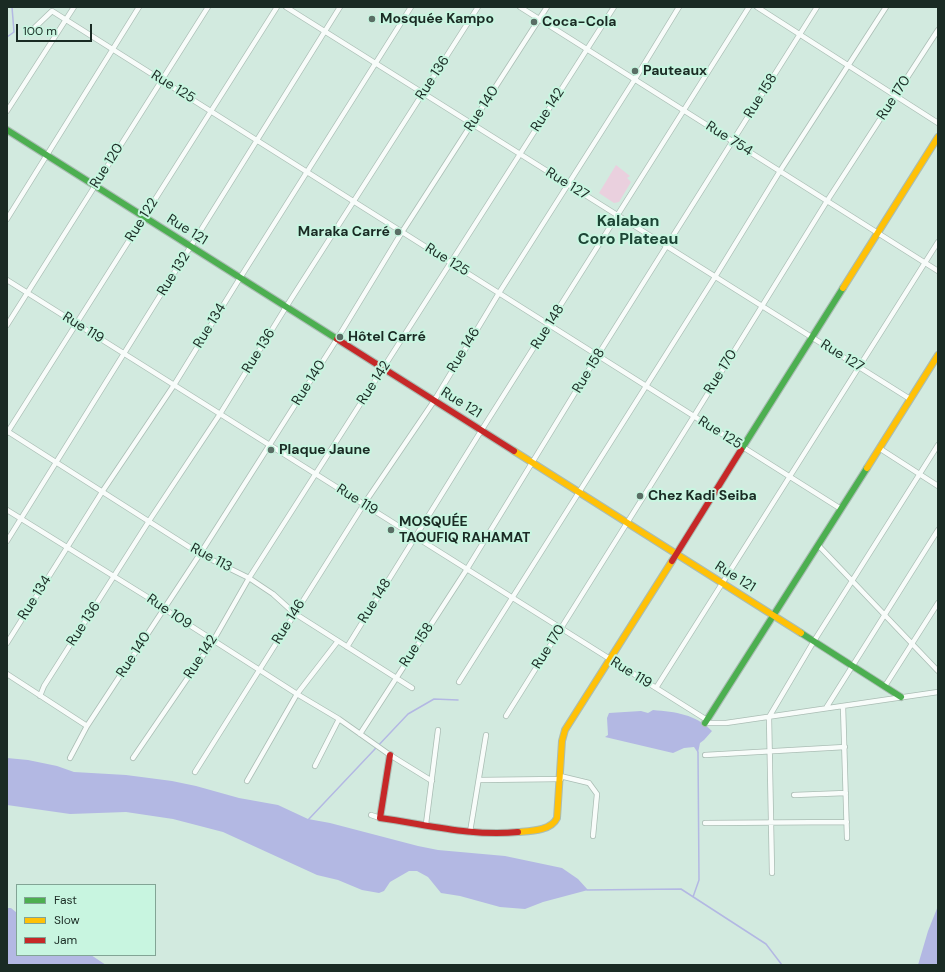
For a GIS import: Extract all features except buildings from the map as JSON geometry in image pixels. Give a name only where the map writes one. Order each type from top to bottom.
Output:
[{"type":"street","points":[[7,111],[74,7]]},
{"type":"street","points":[[7,219],[139,7]]},
{"type":"street","name":"Rue 120","points":[[7,325],[208,7]]},
{"type":"street","name":"Rue 122","points":[[7,432],[277,7]]},
{"type":"street","name":"Rue 127","points":[[286,7],[910,399]]},
{"type":"street","name":"Rue 132","points":[[7,541],[340,7]]},
{"type":"street","name":"Rue 134","points":[[7,643],[102,492],[174,385],[412,7]]},
{"type":"street","name":"Rue 136","points":[[40,696],[44,686],[149,521],[220,414],[286,307],[478,7]]},
{"type":"street","name":"Rue 754","points":[[520,7],[938,271]]},
{"type":"street","name":"Rue 140","points":[[70,758],[88,726],[270,445],[402,232],[547,7]]},
{"type":"street","name":"Rue 142","points":[[133,758],[213,640],[249,578],[452,263],[614,7]]},
{"type":"street","name":"Rue 146","points":[[195,772],[364,504],[434,400],[499,293],[680,7]]},
{"type":"street","name":"Rue 148","points":[[347,647],[481,431],[749,7]]},
{"type":"street","points":[[757,7],[938,123]]},
{"type":"street","name":"Rue 158","points":[[360,734],[467,569],[598,355],[817,7]]},
{"type":"street","points":[[459,682],[715,277],[780,171],[886,7]]},
{"type":"street","name":"Rue 125","points":[[29,33],[52,11],[66,19],[841,508]]},
{"type":"street","name":"Rue 170","points":[[506,716],[827,201],[938,30]]},
{"type":"street","name":"Rue 121","points":[[7,130],[901,697]]},
{"type":"street","points":[[372,815],[380,818],[470,832],[512,834],[551,826],[556,823],[562,741],[565,730],[938,137]]},
{"type":"street","points":[[656,688],[938,242]]},
{"type":"street","name":"Rue 119","points":[[7,280],[656,688],[706,722]]},
{"type":"street","points":[[938,355],[706,722],[726,723],[938,692]]},
{"type":"street","name":"Rue 113","points":[[7,432],[200,554],[249,578],[273,594],[294,613],[412,688]]},
{"type":"street","points":[[772,873],[768,717],[814,641],[938,445]]},
{"type":"street","points":[[879,448],[938,486]]},
{"type":"street","name":"Rue 109","points":[[7,510],[165,608],[432,781]]},
{"type":"street","points":[[826,708],[938,530]]},
{"type":"street","points":[[818,545],[938,672]]},
{"type":"street","points":[[885,686],[938,603]]},
{"type":"street","points":[[247,781],[297,694],[338,641]]},
{"type":"street","points":[[7,674],[88,726]]},
{"type":"street","points":[[843,706],[847,838]]},
{"type":"street","points":[[315,766],[338,719]]},
{"type":"street","points":[[426,824],[438,730]]},
{"type":"street","points":[[470,832],[486,735]]},
{"type":"street","points":[[705,755],[845,747]]},
{"type":"street","points":[[380,818],[390,755]]},
{"type":"street","points":[[479,780],[560,777],[588,783],[597,794],[593,836]]},
{"type":"street","points":[[794,795],[846,793]]},
{"type":"street","points":[[705,823],[847,822]]},
{"type":"shaded area","points":[[616,165],[630,176],[627,178],[631,182],[619,202],[614,203],[599,193]]},
{"type":"water","points":[[653,710],[677,713],[692,717],[706,725],[712,731],[700,743],[698,753],[694,747],[684,748],[673,753],[605,737],[608,735],[607,718],[609,713],[641,711],[648,713]]},
{"type":"water","points":[[7,758],[28,760],[57,766],[74,772],[126,775],[172,781],[239,798],[278,805],[308,819],[330,823],[418,846],[438,850],[505,856],[562,868],[578,879],[588,890],[543,902],[525,909],[500,907],[460,896],[441,893],[428,877],[417,871],[409,871],[390,882],[384,891],[379,893],[362,890],[338,880],[317,875],[223,832],[173,819],[126,812],[70,814],[7,805]]},
{"type":"water","points":[[938,906],[938,965],[918,965],[928,931]]},
{"type":"water","points":[[7,908],[11,908],[16,912],[16,956],[92,956],[106,965],[7,965]]},
{"type":"waterway","points":[[7,37],[14,32],[12,7]]},
{"type":"waterway","points":[[308,820],[408,714],[434,699],[458,700]]},
{"type":"waterway","points":[[693,897],[699,880],[698,752]]},
{"type":"waterway","points":[[587,890],[681,889],[766,944],[782,965]]},
{"type":"traffic: fast","points":[[7,130],[337,339]]},
{"type":"traffic: fast","points":[[741,450],[843,288]]},
{"type":"traffic: fast","points":[[705,723],[867,468]]},
{"type":"traffic: fast","points":[[801,633],[901,697]]},
{"type":"traffic: slow","points":[[843,288],[938,137]]},
{"type":"traffic: slow","points":[[867,468],[938,355]]},
{"type":"traffic: slow","points":[[514,451],[801,633]]},
{"type":"traffic: slow","points":[[518,832],[540,830],[550,826],[557,818],[562,741],[565,730],[672,561]]},
{"type":"traffic: jam","points":[[337,339],[514,451]]},
{"type":"traffic: jam","points":[[672,561],[741,450]]},
{"type":"traffic: jam","points":[[390,755],[380,818],[483,833],[518,832]]},
{"type":"place","name":"Mosquée Kampo","points":[[372,19]]},
{"type":"place","name":"Coca-Cola","points":[[534,22]]},
{"type":"place","name":"Pauteaux","points":[[635,71]]},
{"type":"place","name":"Maraka Carré","points":[[398,232]]},
{"type":"place","name":"Hôtel Carré","points":[[340,337]]},
{"type":"place","name":"Plaque Jaune","points":[[271,450]]},
{"type":"place","name":"Chez Kadi Seiba","points":[[640,496]]},
{"type":"place","name":"MOSQUÉE TAOUFIQ RAHAMAT","points":[[391,530]]},
{"type":"district","name":"Kalaban Coro Plateau","points":[[628,231]]}]
